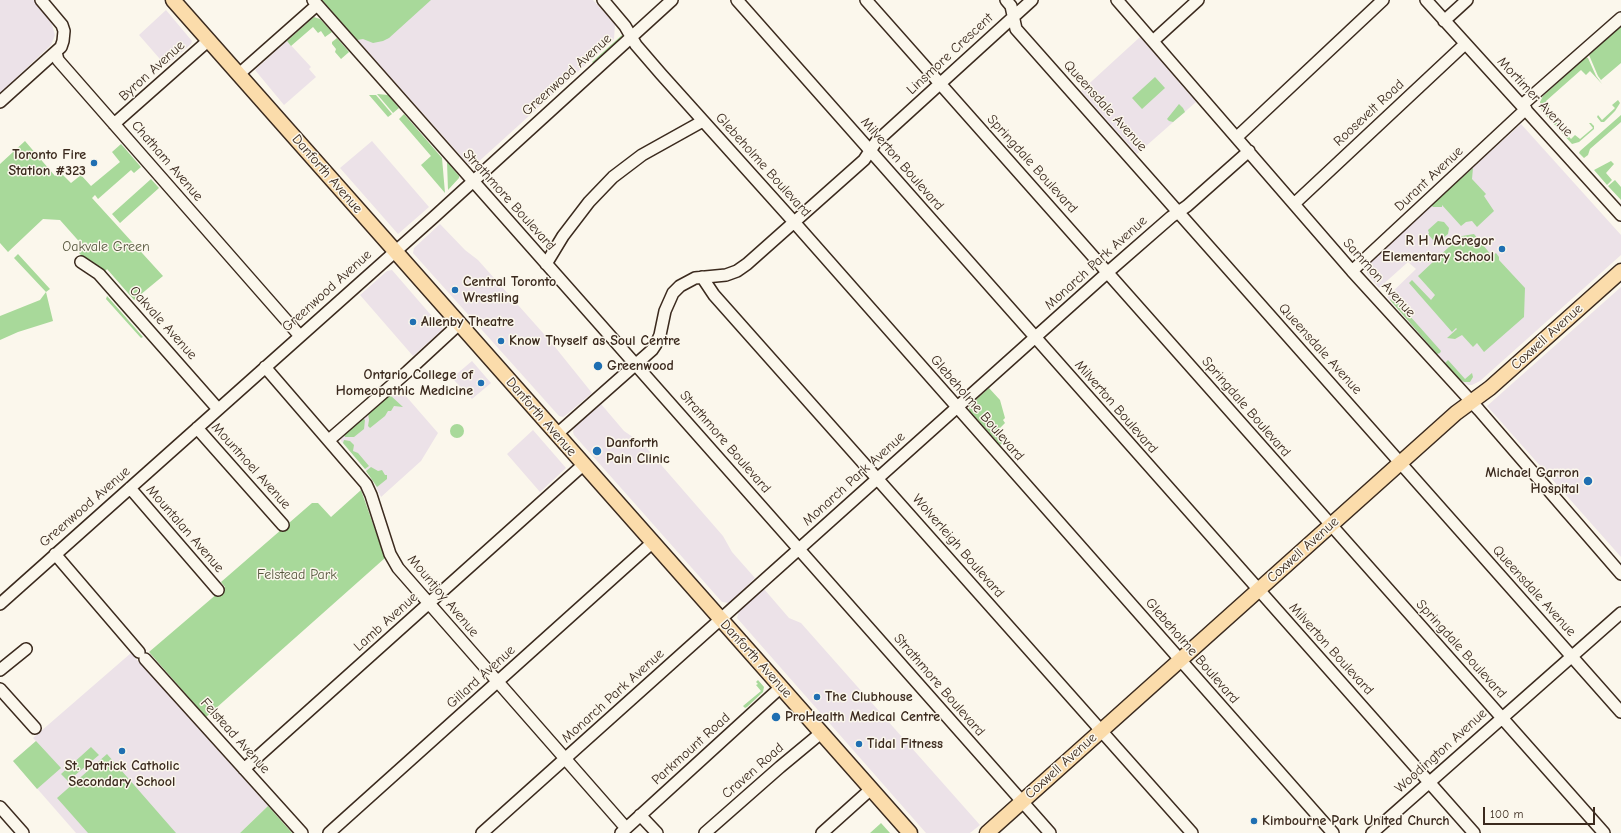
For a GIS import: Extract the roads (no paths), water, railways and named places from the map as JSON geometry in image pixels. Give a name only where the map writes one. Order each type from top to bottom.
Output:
[{"type":"main road","name":"Danforth Avenue","points":[[173,0],[910,833]]},
{"type":"main road","name":"Coxwell Avenue","points":[[987,833],[1456,413],[1490,388],[1621,271]]},
{"type":"street","points":[[0,102],[61,47],[64,32],[62,25],[41,0]]},
{"type":"street","name":"Glebeholme Boulevard","points":[[603,0],[625,26],[631,38],[703,121],[794,222],[1333,833]]},
{"type":"street","name":"Greenwood Avenue","points":[[0,604],[395,251],[672,0]]},
{"type":"street","name":"Milverton Boulevard","points":[[737,0],[1474,833]]},
{"type":"street","name":"Springdale Boulevard","points":[[866,0],[1604,833]]},
{"type":"street","name":"Queensdale Avenue","points":[[1006,0],[1011,6],[1016,29],[1621,712]]},
{"type":"street","name":"Linsmore Crescent","points":[[557,434],[635,364],[644,358],[656,344],[665,311],[673,293],[686,282],[695,278],[726,275],[737,271],[864,160],[876,142],[1032,0]]},
{"type":"street","name":"Sammon Avenue","points":[[1117,0],[1352,271],[1471,403],[1621,574]]},
{"type":"street","points":[[1153,41],[1198,0]]},
{"type":"street","points":[[1237,137],[1383,0]]},
{"type":"street","name":"Mortimer Avenue","points":[[1426,0],[1621,215]]},
{"type":"street","points":[[1444,20],[1467,0]]},
{"type":"street","points":[[239,74],[315,3]]},
{"type":"street","name":"Strathmore Boulevard","points":[[315,3],[1050,833]]},
{"type":"street","name":"Durant Avenue","points":[[1352,271],[1524,107],[1621,18]]},
{"type":"street","name":"Byron Avenue","points":[[114,124],[209,40]]},
{"type":"street","name":"Roosevelt Road","points":[[1294,204],[1465,44]]},
{"type":"street","name":"Chatham Avenue","points":[[56,52],[58,60],[300,336]]},
{"type":"street","points":[[546,264],[563,236],[589,202],[613,177],[642,155],[703,121]]},
{"type":"street","name":"Monarch Park Avenue","points":[[482,833],[1108,272],[1171,217],[1187,206],[1249,151]]},
{"type":"street","name":"Oakvale Avenue","points":[[81,262],[99,274],[218,409]]},
{"type":"street","name":"Wolverleigh Boulevard","points":[[702,277],[714,295],[1192,833]]},
{"type":"street","points":[[329,440],[459,324]]},
{"type":"street","name":"Mountjoy Avenue","points":[[265,367],[366,484],[371,495],[388,550],[395,564],[497,683],[565,759],[623,831]]},
{"type":"street","name":"Mountnoel Avenue","points":[[197,428],[283,525]]},
{"type":"street","name":"Lamb Avenue","points":[[244,768],[583,465]]},
{"type":"street","name":"Mountalan Avenue","points":[[130,488],[218,590]]},
{"type":"street","name":"Gillard Avenue","points":[[329,833],[653,542]]},
{"type":"street","name":"Felstead Avenue","points":[[55,554],[142,656],[302,833]]},
{"type":"street","name":"Woodington Avenue","points":[[1372,833],[1621,613]]},
{"type":"street","points":[[0,670],[26,649]]},
{"type":"street","name":"Parkmount Road","points":[[623,831],[781,687]]},
{"type":"street","points":[[0,689],[35,728]]},
{"type":"street","name":"Craven Road","points":[[705,833],[821,733]]},
{"type":"street","points":[[822,833],[871,789]]},
{"type":"street","points":[[0,807],[23,833]]},
{"type":"street","points":[[640,815],[657,833]]},
{"type":"place","name":"Toronto Fire Station #323","points":[[94,163]]},
{"type":"place","name":"R H McGregor Elementary School","points":[[1502,249]]},
{"type":"place","name":"Central Toronto Wrestling","points":[[455,290]]},
{"type":"place","name":"Allenby Theatre","points":[[413,322]]},
{"type":"place","name":"Know Thyself as Soul Centre","points":[[501,341]]},
{"type":"place","name":"Greenwood","points":[[598,366]]},
{"type":"place","name":"Ontario College of Homeopathic Medicine","points":[[481,383]]},
{"type":"place","name":"Danforth Pain Clinic","points":[[597,451]]},
{"type":"place","name":"Michael Garron Hospital","points":[[1588,481]]},
{"type":"place","name":"The Clubhouse","points":[[817,697]]},
{"type":"place","name":"ProHealth Medical Centre","points":[[776,717]]},
{"type":"place","name":"Tidal Fitness","points":[[859,744]]},
{"type":"place","name":"St. Patrick Catholic Secondary School","points":[[122,751]]},
{"type":"place","name":"Kimbourne Park United Church","points":[[1254,821]]},
{"type":"park label","name":"Oakvale Green","points":[[106,247]]},
{"type":"park label","name":"Felstead Park","points":[[297,575]]}]
